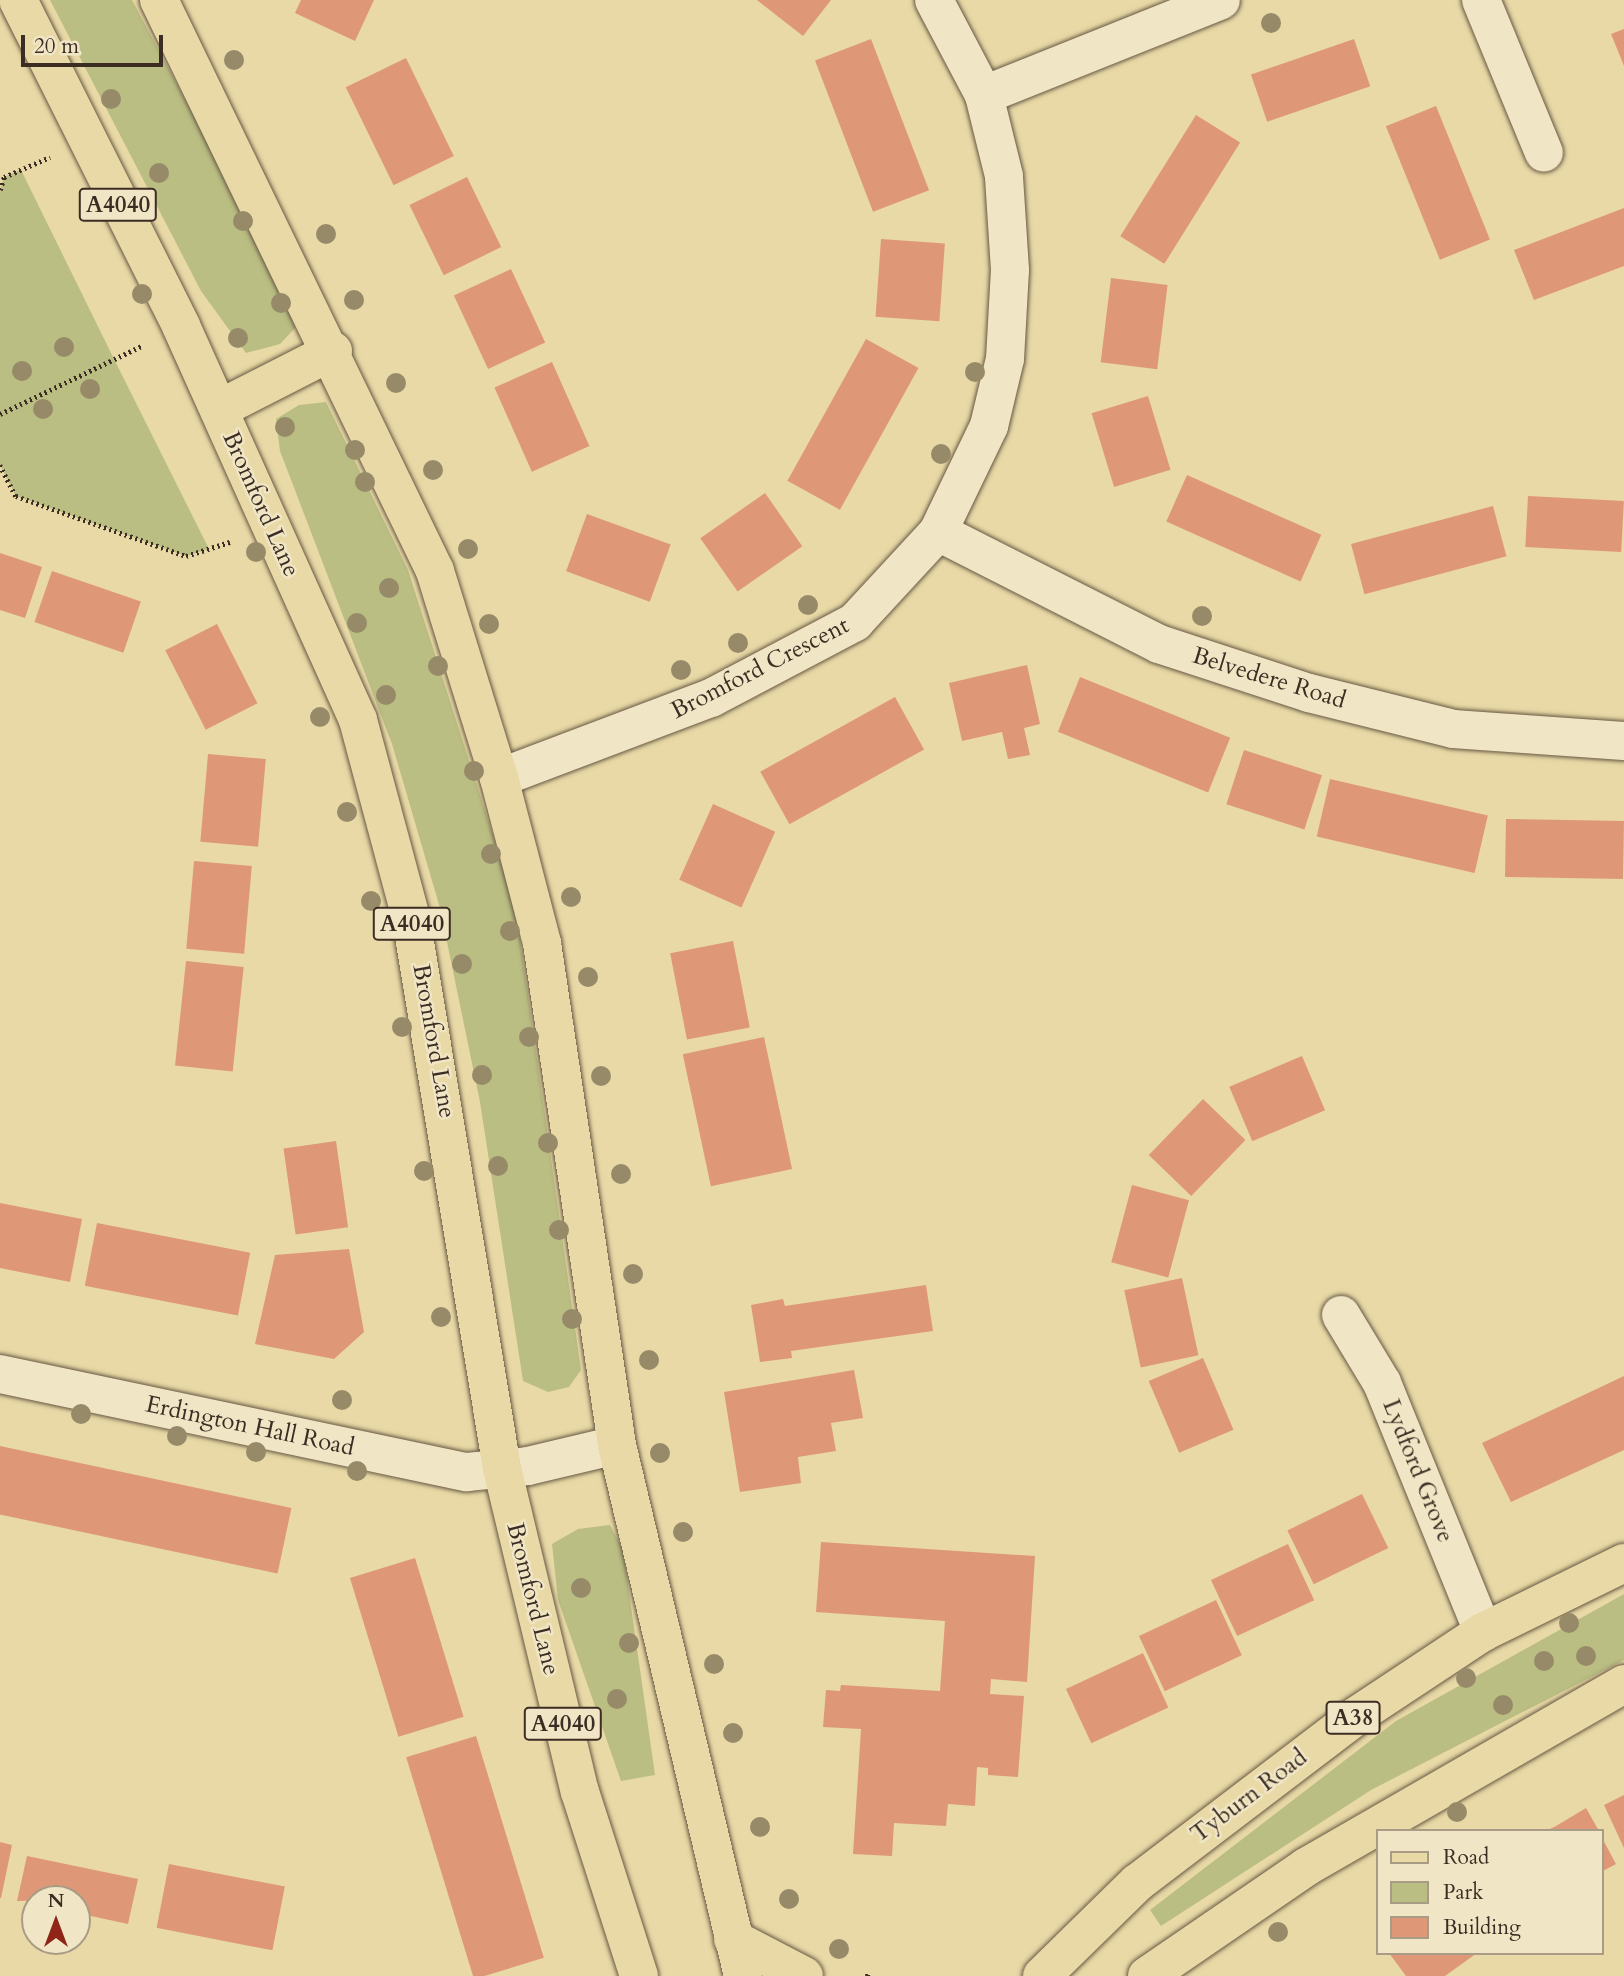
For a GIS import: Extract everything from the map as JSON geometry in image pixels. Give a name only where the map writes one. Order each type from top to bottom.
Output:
[{"type":"main road","name":"Bromford Lane","points":[[18,0],[85,141],[181,326],[358,720],[411,918],[502,1468],[580,1792],[639,1976]]},
{"type":"main road","points":[[159,0],[333,351],[436,571],[499,778],[542,943],[617,1446],[743,1976]]},
{"type":"main road","points":[[219,409],[333,351]]},
{"type":"main road","name":"Tyburn Road","points":[[1042,1976],[1106,1909],[1222,1814],[1483,1632],[1624,1563]]},
{"type":"main road","points":[[1155,1970],[1306,1867],[1624,1684]]},
{"type":"main road","points":[[733,1939],[804,1976]]},
{"type":"street","name":"Bromford Crescent","points":[[499,778],[711,698],[855,622],[938,532],[989,426],[1005,359],[1010,270],[1004,176],[984,95],[934,0]]},
{"type":"street","points":[[984,95],[1221,0]]},
{"type":"street","points":[[1481,0],[1544,153]]},
{"type":"street","name":"Belvedere Road","points":[[938,532],[1159,644],[1309,693],[1453,729],[1624,741]]},
{"type":"street","name":"Lydford Grove","points":[[1341,1315],[1382,1383],[1483,1632]]},
{"type":"street","name":"Erdington Hall Road","points":[[0,1374],[467,1472],[617,1446]]},
{"type":"path","points":[[0,191],[4,177],[85,141]]},
{"type":"path","points":[[0,414],[181,326]]},
{"type":"path","points":[[0,466],[16,496],[186,556],[272,527]]},
{"type":"green space","points":[[50,0],[132,0],[284,286],[295,328],[280,344],[246,353],[201,291]]},
{"type":"green space","points":[[21,170],[209,549],[186,556],[16,496],[0,465],[0,190],[4,177]]},
{"type":"green space","points":[[326,402],[408,570],[515,904],[581,1370],[569,1387],[548,1392],[523,1381],[480,1102],[440,908],[392,744],[280,451],[276,419],[299,405]]},
{"type":"green space","points":[[610,1525],[623,1550],[655,1775],[621,1781],[558,1600],[552,1544],[578,1529]]},
{"type":"green space","points":[[1624,1594],[1624,1660],[1371,1790],[1161,1926],[1150,1910],[1396,1721]]},
{"type":"building","points":[[301,0],[374,0],[355,41],[295,13]]},
{"type":"building","points":[[757,0],[831,0],[803,36]]},
{"type":"building","points":[[1624,29],[1624,66],[1611,34]]},
{"type":"building","points":[[871,39],[929,190],[873,212],[815,61]]},
{"type":"building","points":[[1354,39],[1370,86],[1267,122],[1251,74]]},
{"type":"building","points":[[406,58],[454,156],[394,185],[346,87]]},
{"type":"building","points":[[1436,106],[1490,240],[1440,260],[1386,126]]},
{"type":"building","points":[[1196,115],[1240,143],[1164,264],[1120,236]]},
{"type":"building","points":[[467,177],[501,247],[444,275],[409,205]]},
{"type":"building","points":[[1624,208],[1624,266],[1534,300],[1514,250]]},
{"type":"building","points":[[881,239],[945,243],[939,321],[876,317]]},
{"type":"building","points":[[511,269],[545,342],[488,369],[454,296]]},
{"type":"building","points":[[1111,278],[1168,285],[1157,369],[1101,362]]},
{"type":"building","points":[[866,339],[918,368],[840,510],[787,481]]},
{"type":"building","points":[[552,362],[589,446],[532,472],[494,388]]},
{"type":"building","points":[[1148,396],[1171,470],[1114,487],[1092,413]]},
{"type":"building","points":[[1187,475],[1321,535],[1301,581],[1166,522]]},
{"type":"building","points":[[765,493],[802,546],[738,592],[700,538]]},
{"type":"building","points":[[1528,496],[1624,501],[1621,552],[1525,547]]},
{"type":"building","points":[[1493,506],[1506,556],[1364,594],[1351,544]]},
{"type":"building","points":[[587,514],[671,544],[650,602],[566,571]]},
{"type":"building","points":[[0,553],[42,567],[25,618],[0,610]]},
{"type":"building","points":[[52,571],[141,602],[123,653],[34,622]]},
{"type":"building","points":[[217,624],[257,703],[206,730],[165,650]]},
{"type":"building","points":[[1027,665],[1040,724],[1024,728],[1030,755],[1008,759],[1002,732],[962,741],[949,683]]},
{"type":"building","points":[[1080,677],[1230,738],[1208,792],[1058,732]]},
{"type":"building","points":[[895,697],[924,749],[789,824],[760,772]]},
{"type":"building","points":[[1244,750],[1322,775],[1304,830],[1226,804]]},
{"type":"building","points":[[208,754],[266,759],[258,847],[200,842]]},
{"type":"building","points":[[1330,779],[1488,815],[1475,873],[1317,836]]},
{"type":"building","points":[[713,804],[775,832],[741,907],[679,880]]},
{"type":"building","points":[[1506,819],[1624,821],[1623,879],[1505,877]]},
{"type":"building","points":[[194,861],[252,866],[244,954],[186,949]]},
{"type":"building","points":[[733,941],[750,1027],[687,1040],[670,953]]},
{"type":"building","points":[[186,961],[244,967],[233,1071],[175,1065]]},
{"type":"building","points":[[764,1037],[792,1169],[711,1186],[683,1054]]},
{"type":"building","points":[[1302,1056],[1325,1110],[1252,1141],[1229,1087]]},
{"type":"building","points":[[1203,1099],[1245,1140],[1191,1196],[1149,1155]]},
{"type":"building","points":[[336,1141],[348,1227],[296,1235],[284,1148]]},
{"type":"building","points":[[1132,1185],[1189,1200],[1168,1278],[1111,1262]]},
{"type":"building","points":[[0,1203],[82,1219],[70,1282],[0,1268]]},
{"type":"building","points":[[97,1223],[250,1253],[238,1316],[85,1286]]},
{"type":"building","points":[[349,1249],[364,1332],[334,1359],[255,1344],[275,1255]]},
{"type":"building","points":[[1182,1278],[1198,1355],[1141,1368],[1124,1290]]},
{"type":"building","points":[[926,1285],[933,1331],[791,1351],[792,1358],[760,1362],[751,1305],[783,1299],[785,1306]]},
{"type":"building","points":[[1203,1358],[1233,1430],[1179,1453],[1149,1381]]},
{"type":"building","points":[[854,1370],[863,1418],[831,1423],[836,1451],[798,1457],[801,1483],[740,1492],[724,1392]]},
{"type":"building","points":[[1624,1376],[1624,1450],[1511,1502],[1482,1443]]},
{"type":"building","points":[[0,1446],[291,1508],[278,1573],[0,1514]]},
{"type":"building","points":[[1362,1494],[1388,1548],[1314,1584],[1287,1530]]},
{"type":"building","points":[[821,1542],[1035,1556],[1027,1682],[991,1679],[990,1694],[1024,1696],[1018,1777],[988,1775],[988,1768],[977,1767],[975,1806],[948,1804],[946,1826],[894,1823],[892,1856],[853,1854],[861,1729],[823,1727],[826,1690],[840,1691],[841,1685],[940,1691],[945,1621],[816,1612]]},
{"type":"building","points":[[1288,1544],[1314,1600],[1237,1636],[1211,1580]]},
{"type":"building","points":[[415,1558],[464,1717],[399,1737],[350,1578]]},
{"type":"building","points":[[1216,1600],[1242,1655],[1165,1691],[1139,1636]]},
{"type":"building","points":[[1143,1653],[1168,1707],[1091,1743],[1066,1689]]},
{"type":"building","points":[[476,1736],[544,1958],[485,1976],[473,1976],[406,1757]]},
{"type":"building","points":[[1624,1795],[1624,1848],[1604,1805]]},
{"type":"building","points":[[1586,1808],[1598,1829],[1550,1829]]},
{"type":"building","points":[[1603,1840],[1616,1864],[1603,1871]]},
{"type":"building","points":[[0,1842],[12,1845],[1,1898],[0,1898]]},
{"type":"building","points":[[27,1856],[138,1879],[128,1924],[91,1916],[91,1885],[21,1885],[21,1901],[17,1901]]},
{"type":"building","points":[[169,1864],[285,1887],[272,1950],[157,1928]]},
{"type":"building","points":[[1390,1955],[1474,1955],[1445,1976],[1406,1976]]}]
